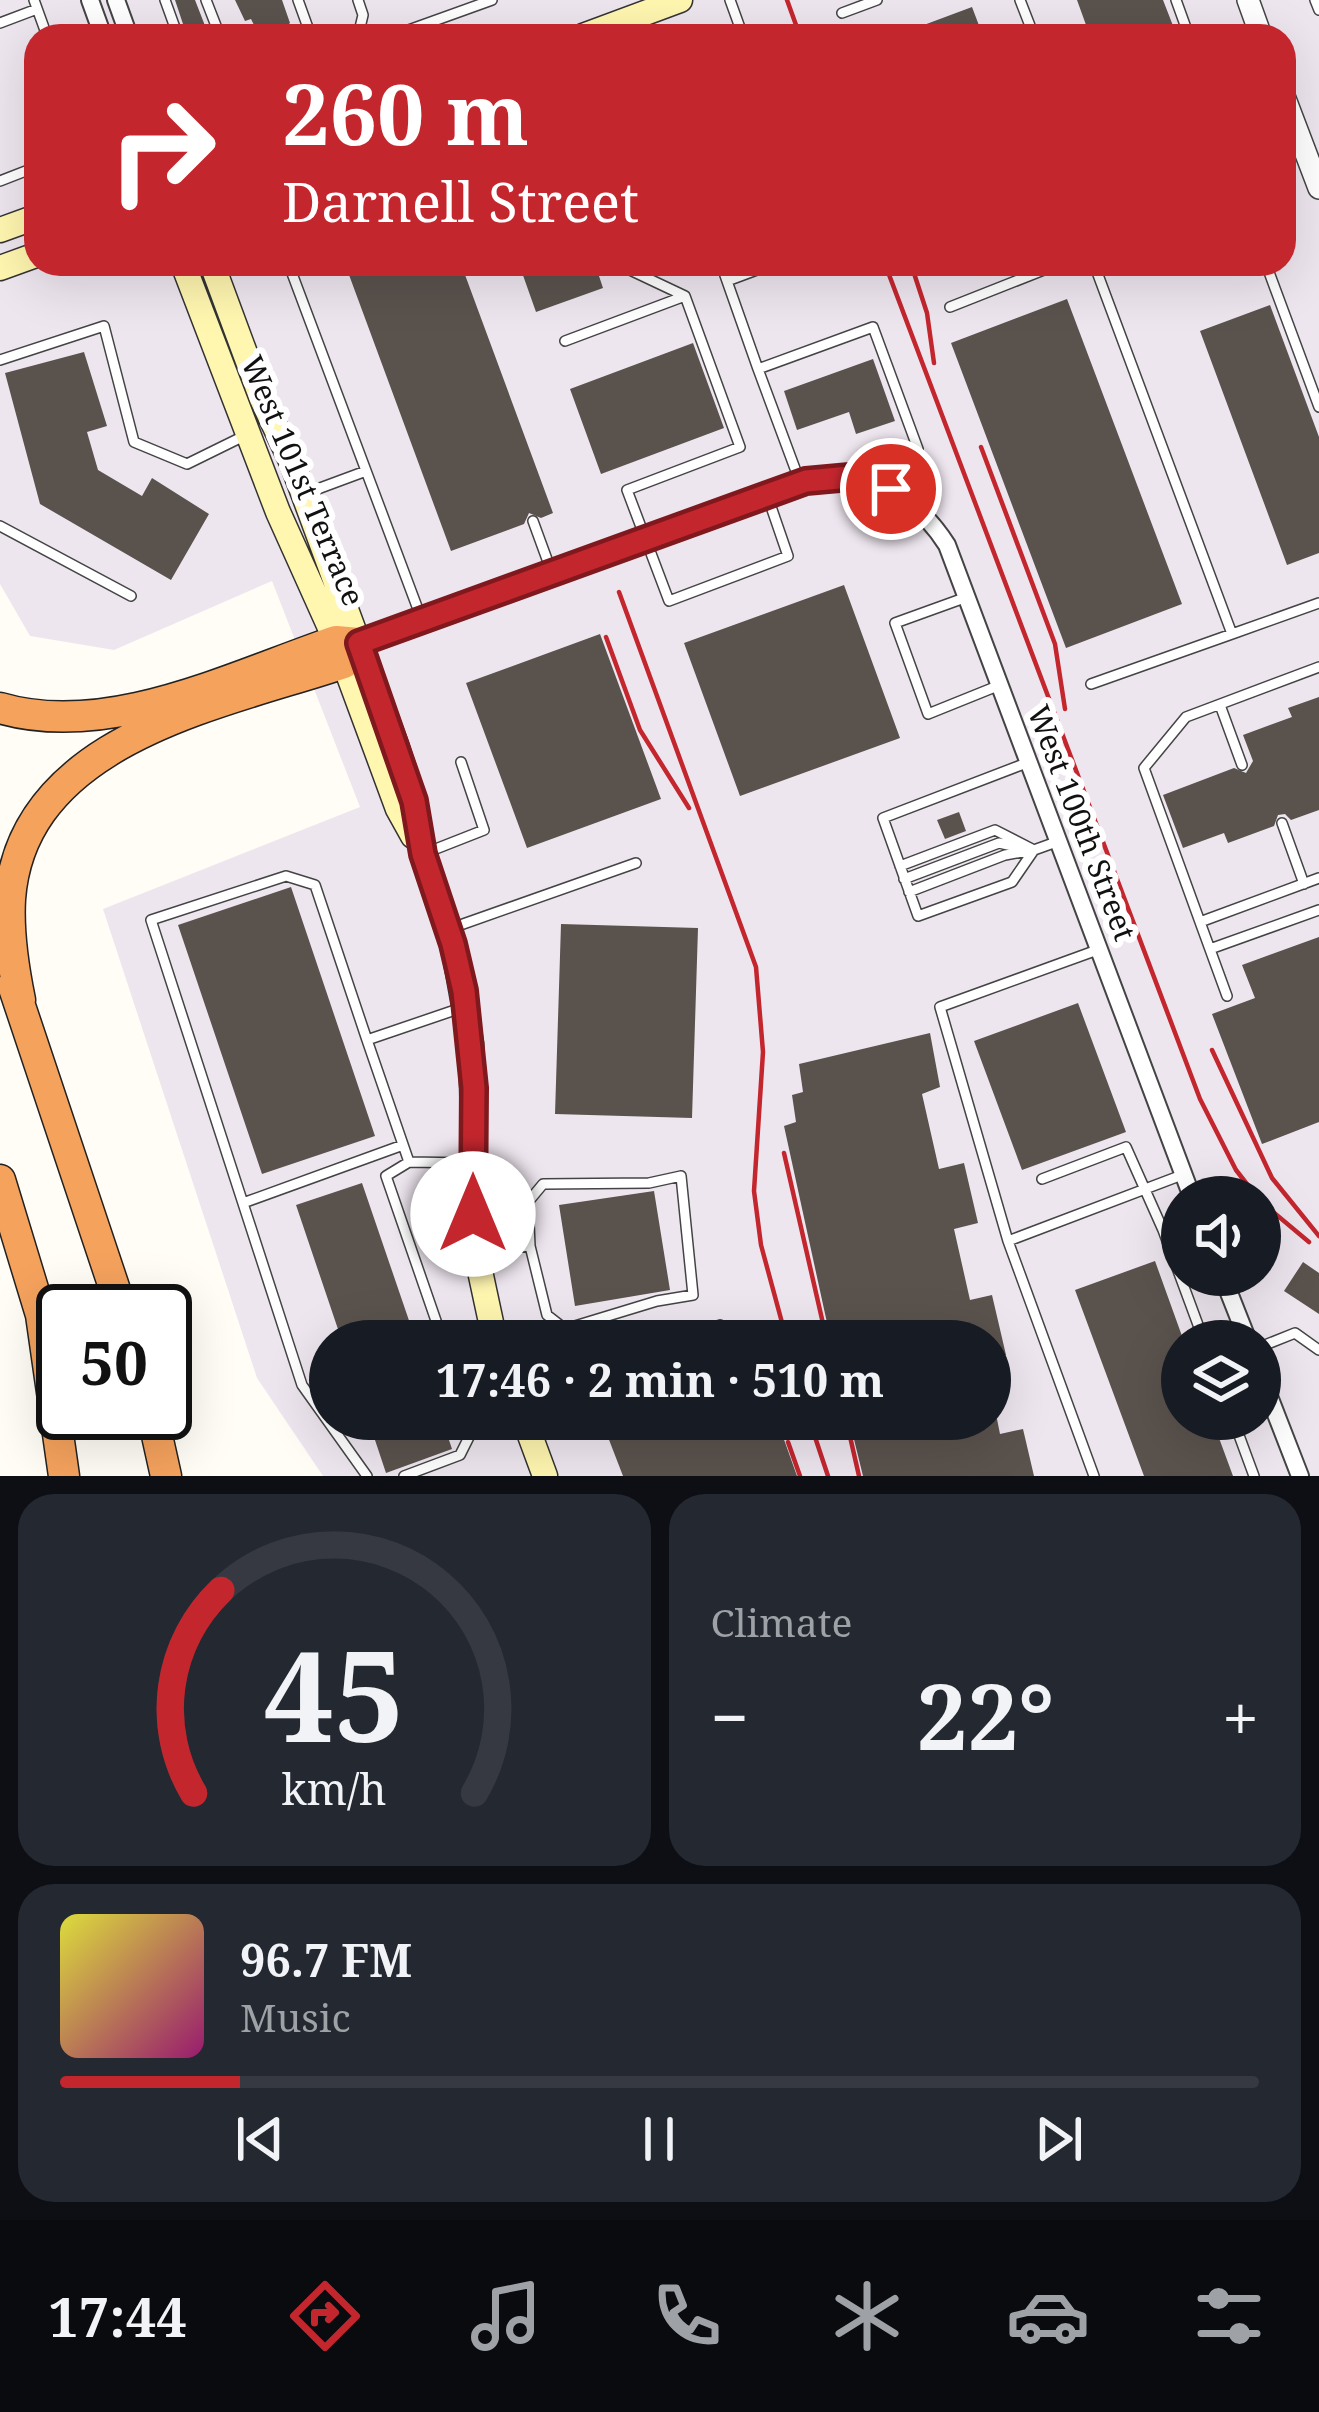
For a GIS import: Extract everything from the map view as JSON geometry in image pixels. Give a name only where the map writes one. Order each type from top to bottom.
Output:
[{"type":"highway","points":[[0,708],[54,719],[106,716],[346,649]]},
{"type":"highway","points":[[20,1000],[10,947],[10,896],[23,850],[56,793],[98,756],[138,733],[346,649]]},
{"type":"highway","points":[[0,951],[113,1284]]},
{"type":"highway","points":[[0,1180],[41,1315],[64,1476]]},
{"type":"highway","points":[[158,1440],[166,1476]]},
{"type":"main road","points":[[621,24],[680,0]]},
{"type":"main road","name":"West 101st Terrace","points":[[188,276],[278,512],[346,649]]},
{"type":"main road","name":"West 101st Terrace","points":[[216,276],[304,494],[346,649],[398,809],[423,854],[448,929],[466,1007],[474,1088],[477,1252],[492,1320]]},
{"type":"main road","points":[[532,1440],[545,1476]]},
{"type":"street","points":[[1296,128],[1319,188]]},
{"type":"street","points":[[346,649],[800,483],[850,477],[895,491]]},
{"type":"street","name":"West 100th Street","points":[[895,491],[931,520],[947,545],[1184,1174]]},
{"type":"street","points":[[1281,1427],[1300,1476]]},
{"type":"lane","points":[[425,24],[491,0]]},
{"type":"lane","points":[[842,13],[877,0]]},
{"type":"lane","points":[[1315,0],[1319,10]]},
{"type":"lane","points":[[0,22],[36,4]]},
{"type":"lane","points":[[293,276],[422,620]]},
{"type":"lane","points":[[643,276],[685,296],[740,447],[628,490],[669,601],[788,556],[766,495]]},
{"type":"lane","points":[[725,276],[800,483]]},
{"type":"lane","points":[[727,281],[741,276]]},
{"type":"lane","points":[[950,307],[1029,276]]},
{"type":"lane","points":[[1098,276],[1232,634]]},
{"type":"lane","points":[[1270,276],[1319,407]]},
{"type":"lane","points":[[565,340],[685,296]]},
{"type":"lane","points":[[0,360],[104,326],[134,442],[187,464],[248,434]]},
{"type":"lane","points":[[758,369],[873,327],[918,449],[895,491]]},
{"type":"lane","points":[[304,494],[366,471]]},
{"type":"lane","points":[[532,521],[553,573]]},
{"type":"lane","points":[[0,526],[130,596]]},
{"type":"lane","points":[[967,597],[895,623],[921,695],[928,713],[1000,685]]},
{"type":"lane","points":[[1091,684],[1319,603]]},
{"type":"lane","points":[[1227,996],[1144,768],[1186,717],[1319,667]]},
{"type":"lane","points":[[1220,704],[1242,766]]},
{"type":"lane","points":[[423,854],[484,830],[460,761]]},
{"type":"lane","points":[[1029,762],[883,818],[918,916],[1012,882],[1034,850]]},
{"type":"lane","points":[[1282,824],[1304,884]]},
{"type":"lane","points":[[900,866],[995,830],[1034,850]]},
{"type":"lane","points":[[909,892],[1005,855],[1059,841]]},
{"type":"lane","points":[[904,879],[999,843],[1034,850]]},
{"type":"lane","points":[[448,929],[636,863]]},
{"type":"lane","points":[[367,1476],[302,1385],[151,920],[286,876],[315,885],[409,1162]]},
{"type":"lane","points":[[1200,922],[1319,878]]},
{"type":"lane","points":[[1210,949],[1319,910]]},
{"type":"lane","points":[[1094,1476],[1008,1241],[940,1007],[1100,949]]},
{"type":"lane","points":[[367,1040],[466,1007]]},
{"type":"lane","points":[[243,1204],[403,1145]]},
{"type":"lane","points":[[1042,1179],[1126,1147],[1196,1320]]},
{"type":"lane","points":[[436,1320],[386,1176],[409,1162],[473,1162]]},
{"type":"lane","points":[[1008,1241],[1184,1174]]},
{"type":"lane","points":[[681,1176],[693,1295],[565,1329],[547,1315],[530,1246],[528,1202],[543,1184],[649,1184],[681,1176]]},
{"type":"lane","points":[[477,1252],[530,1246]]},
{"type":"lane","points":[[1281,1338],[1295,1333],[1319,1350]]},
{"type":"lane","points":[[404,1476],[460,1455],[465,1440]]},
{"type":"lane","points":[[1241,1440],[1254,1476]]},
{"type":"shaded area","points":[[0,0],[1319,0],[1319,1476],[323,1476],[257,1378],[103,909],[360,807],[272,581],[114,650],[30,636],[0,584]]},
{"type":"building","points":[[175,0],[195,0],[204,24],[183,24]]},
{"type":"building","points":[[235,0],[282,0],[290,23],[254,24],[251,19],[245,21]]},
{"type":"building","points":[[1077,0],[1163,0],[1172,24],[1086,24]]},
{"type":"building","points":[[972,7],[978,24],[926,24]]},
{"type":"building","points":[[349,276],[465,276],[553,513],[541,518],[529,513],[524,524],[451,551]]},
{"type":"building","points":[[523,276],[599,276],[603,288],[536,312]]},
{"type":"building","points":[[1067,299],[1182,604],[1066,648],[951,343]]},
{"type":"building","points":[[1270,305],[1319,437],[1319,553],[1287,565],[1200,331]]},
{"type":"building","points":[[693,343],[724,428],[601,474],[570,389]]},
{"type":"building","points":[[84,352],[107,426],[87,432],[98,470],[142,496],[152,478],[209,514],[171,580],[40,504],[5,373]]},
{"type":"building","points":[[873,359],[895,421],[856,434],[849,412],[797,430],[784,391]]},
{"type":"building","points":[[844,585],[900,738],[740,796],[684,643]]},
{"type":"building","points":[[600,634],[661,799],[527,848],[466,683]]},
{"type":"building","points":[[1319,697],[1319,810],[1291,820],[1278,815],[1274,826],[1228,843],[1224,833],[1183,848],[1163,795],[1234,768],[1246,773],[1253,761],[1243,735],[1292,717],[1288,708]]},
{"type":"building","points":[[959,812],[966,831],[945,839],[937,820]]},
{"type":"building","points":[[291,887],[375,1136],[262,1174],[178,925]]},
{"type":"building","points":[[561,924],[698,928],[692,1118],[555,1114]]},
{"type":"building","points":[[1319,937],[1319,1122],[1262,1144],[1212,1014],[1255,998],[1242,965]]},
{"type":"building","points":[[1078,1003],[1126,1132],[1022,1170],[974,1041]]},
{"type":"building","points":[[930,1033],[940,1087],[922,1094],[939,1169],[964,1163],[978,1223],[954,1229],[970,1300],[992,1295],[998,1320],[826,1320],[784,1126],[796,1122],[792,1095],[803,1092],[799,1064]]},
{"type":"building","points":[[362,1183],[409,1320],[335,1320],[296,1205]]},
{"type":"building","points":[[654,1191],[670,1290],[575,1306],[559,1205]]},
{"type":"building","points":[[1155,1261],[1161,1296],[1168,1296],[1176,1320],[1161,1320],[1161,1440],[1220,1440],[1233,1476],[1144,1476],[1075,1290]]},
{"type":"building","points":[[1303,1262],[1319,1273],[1319,1314],[1284,1291]]},
{"type":"building","points":[[1023,1429],[1034,1476],[863,1476],[854,1440],[1011,1440],[1011,1432]]},
{"type":"building","points":[[375,1440],[449,1440],[452,1449],[386,1473]]},
{"type":"building","points":[[609,1440],[784,1440],[797,1476],[623,1476]]},
{"type":"railway","points":[[787,0],[796,24]]},
{"type":"railway","points":[[890,276],[1200,1099],[1241,1176]]},
{"type":"railway","points":[[915,276],[927,313],[934,363]]},
{"type":"railway","points":[[981,447],[1055,644],[1065,709]]},
{"type":"railway","points":[[619,592],[756,967],[763,1052],[754,1191],[761,1245],[781,1320]]},
{"type":"railway","points":[[606,637],[640,730],[689,808]]},
{"type":"railway","points":[[1212,1050],[1272,1178],[1319,1236]]},
{"type":"railway","points":[[784,1153],[822,1320]]},
{"type":"railway","points":[[1281,1219],[1309,1242]]},
{"type":"railway","points":[[816,1440],[828,1476]]},
{"type":"railway","points":[[851,1440],[859,1476]]},
{"type":"railway","points":[[788,1442],[800,1476]]},
{"type":"route","points":[[473,1214],[474,1088],[464,991],[423,854],[414,801],[359,643],[806,481],[850,477],[891,489]]}]
